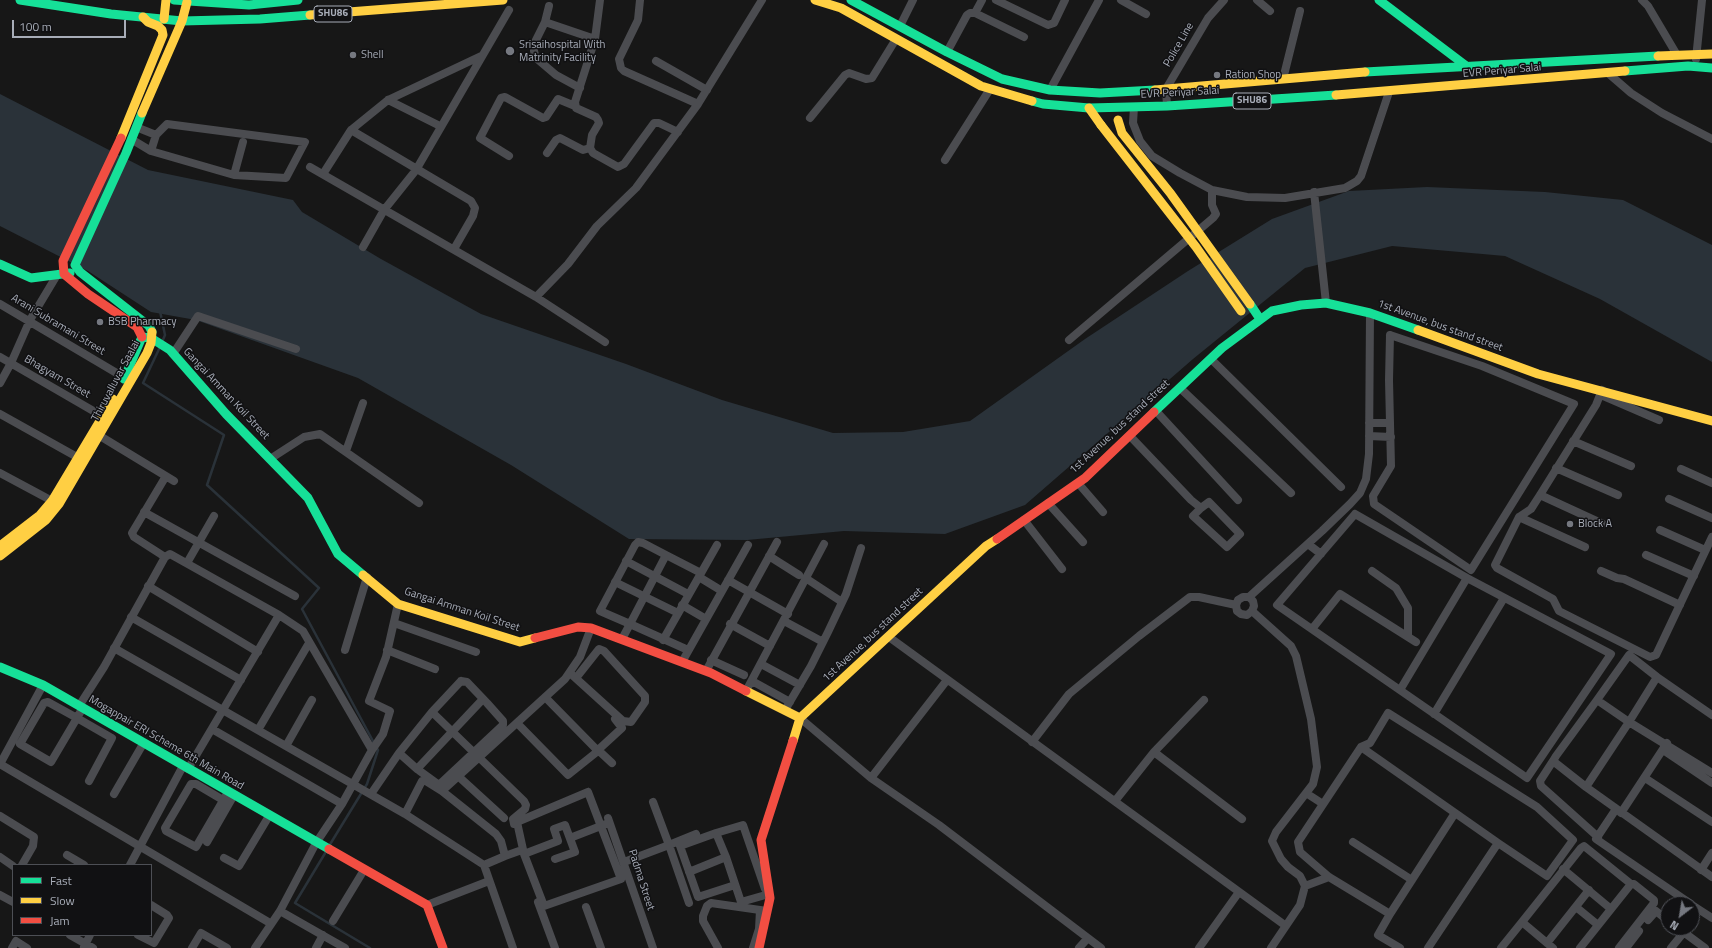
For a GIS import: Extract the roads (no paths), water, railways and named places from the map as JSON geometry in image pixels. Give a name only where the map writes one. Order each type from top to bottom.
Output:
[{"type":"main road","name":"SHU86","points":[[20,0],[110,14],[182,21],[260,19],[503,0]]},
{"type":"main road","points":[[164,19],[166,0]]},
{"type":"main road","points":[[174,0],[187,2],[298,0]]},
{"type":"main road","name":"EVR Periyar Salai","points":[[815,0],[841,8],[981,86],[1043,104],[1089,108],[1167,106],[1345,84],[1465,65],[1712,54]]},
{"type":"main road","name":"EVR Periyar Salai","points":[[851,0],[946,52],[1002,79],[1050,90],[1100,93],[1283,79],[1345,84],[1389,92],[1610,74],[1697,65],[1712,68]]},
{"type":"main road","points":[[1379,0],[1465,65]]},
{"type":"main road","points":[[0,264],[31,278],[60,274],[78,268],[136,127],[182,21],[187,2]]},
{"type":"main road","points":[[60,274],[64,261],[117,148],[163,35],[162,30],[158,26],[148,22],[143,17]]},
{"type":"main road","points":[[1119,107],[1118,120],[1122,133],[1171,194],[1260,319]]},
{"type":"main road","points":[[1089,108],[1191,241],[1251,325]]},
{"type":"main road","name":"Thiruvalluvar Saalai","points":[[2,540],[40,515],[55,502],[100,436],[147,353],[151,339],[149,326],[78,268]]},
{"type":"main road","points":[[60,274],[137,327],[151,339]]},
{"type":"main road","name":"1st Avenue, bus stand street","points":[[758,948],[768,895],[761,840],[800,718],[986,546],[1078,483],[1211,359],[1251,325],[1272,311],[1301,305],[1326,303],[1370,313],[1538,374],[1601,393],[1712,420]]},
{"type":"main road","name":"Thiruvalluvar Saalai","points":[[0,556],[46,520],[77,457],[125,378],[151,339]]},
{"type":"main road","name":"Gangai Amman Koil Street","points":[[151,339],[171,352],[226,414],[308,498],[332,546],[338,554],[398,604],[520,642],[578,627],[591,628],[706,670],[800,718]]},
{"type":"main road","name":"Mogappair ERI Scheme 6th Main Road","points":[[0,667],[43,685],[185,768],[228,796],[269,816],[427,905]]},
{"type":"main road","points":[[427,905],[443,948]]},
{"type":"street","points":[[575,106],[595,39],[600,0]]},
{"type":"street","points":[[640,0],[638,20],[619,59],[621,68],[624,71],[698,104]]},
{"type":"street","points":[[536,297],[568,264],[597,226],[636,188],[708,90],[762,0]]},
{"type":"street","points":[[900,26],[913,0]]},
{"type":"street","points":[[975,13],[982,0]]},
{"type":"street","points":[[996,0],[1048,25],[1054,22],[1065,0]]},
{"type":"street","points":[[1050,90],[1099,0]]},
{"type":"street","points":[[1121,0],[1146,14]]},
{"type":"street","name":"Police Line","points":[[1166,89],[1208,18],[1224,0]]},
{"type":"street","points":[[1257,0],[1270,10]]},
{"type":"street","points":[[1642,0],[1648,6],[1677,55]]},
{"type":"street","points":[[1697,65],[1696,54],[1702,0]]},
{"type":"street","points":[[549,6],[545,22],[534,44],[536,58],[556,75],[580,88]]},
{"type":"street","points":[[363,247],[384,210],[416,170],[440,126],[509,10]]},
{"type":"street","points":[[1283,79],[1300,11]]},
{"type":"street","points":[[946,52],[967,15],[975,13],[1024,37]]},
{"type":"street","points":[[545,22],[595,39]]},
{"type":"street","points":[[810,118],[849,73],[866,79],[872,78],[896,39]]},
{"type":"street","points":[[323,174],[351,130],[388,100],[481,56]]},
{"type":"street","points":[[656,61],[708,90]]},
{"type":"street","points":[[1610,74],[1631,93],[1656,109],[1712,139]]},
{"type":"street","points":[[945,160],[990,89]]},
{"type":"street","points":[[1166,89],[1167,106]]},
{"type":"street","points":[[1134,107],[1132,123],[1140,141],[1152,156],[1212,190],[1247,197],[1285,198],[1345,188],[1357,181],[1361,176],[1389,92]]},
{"type":"street","points":[[509,156],[480,138],[501,98],[504,97],[543,118],[546,117],[558,99],[596,117],[599,123],[592,135],[590,148],[593,152],[618,167],[624,164],[656,122],[678,132]]},
{"type":"street","points":[[388,100],[440,126]]},
{"type":"street","points":[[131,139],[151,151],[234,175],[286,178],[305,142],[167,124],[156,135],[151,151]]},
{"type":"street","points":[[136,127],[156,135]]},
{"type":"street","points":[[351,130],[470,201],[475,208],[474,216],[454,249]]},
{"type":"street","points":[[547,154],[556,140],[560,138],[583,150],[590,148]]},
{"type":"street","points":[[234,175],[243,142]]},
{"type":"street","points":[[310,167],[536,297],[605,342]]},
{"type":"street","points":[[1069,340],[1213,218],[1216,214],[1212,201],[1212,190]]},
{"type":"street","points":[[1314,192],[1326,303]]},
{"type":"street","points":[[0,383],[11,363],[30,320],[60,274]]},
{"type":"street","name":"Arani Subramani Street","points":[[0,304],[30,320],[125,378]]},
{"type":"street","points":[[1249,597],[1253,601],[1254,606],[1252,611],[1248,615],[1241,614],[1237,611],[1236,605],[1238,600],[1243,597],[1249,597],[1308,544],[1360,493],[1366,479],[1369,454],[1370,313]]},
{"type":"street","points":[[171,352],[198,316],[296,349]]},
{"type":"street","points":[[1390,335],[1482,366],[1574,404],[1471,570],[1374,504],[1373,496],[1391,466],[1390,423],[1390,335]]},
{"type":"street","name":"Bhagyam Street","points":[[0,357],[102,416]]},
{"type":"street","points":[[1211,359],[1341,487]]},
{"type":"street","points":[[1180,388],[1291,493]]},
{"type":"street","points":[[1659,420],[1601,393],[1531,509],[1519,517],[1495,565],[1497,568],[1553,599],[1559,611],[1650,657],[1656,655],[1712,537]]},
{"type":"street","points":[[346,451],[363,403]]},
{"type":"street","points":[[1156,410],[1238,500]]},
{"type":"street","points":[[0,414],[77,457]]},
{"type":"street","points":[[1698,421],[1712,425]]},
{"type":"street","points":[[1369,423],[1390,423]]},
{"type":"street","points":[[270,459],[304,437],[320,434],[419,503]]},
{"type":"street","points":[[100,436],[174,481]]},
{"type":"street","points":[[1130,436],[1191,500],[1201,508]]},
{"type":"street","points":[[1368,436],[1391,437]]},
{"type":"street","points":[[1573,441],[1631,466]]},
{"type":"street","points":[[1556,468],[1618,495]]},
{"type":"street","points":[[1681,469],[1712,483]]},
{"type":"street","points":[[0,473],[55,502]]},
{"type":"street","points":[[165,557],[132,535],[132,531],[166,476]]},
{"type":"street","points":[[1078,483],[1103,512]]},
{"type":"street","points":[[1540,495],[1603,524]]},
{"type":"street","points":[[1669,499],[1712,518]]},
{"type":"street","points":[[1209,502],[1240,534],[1227,547],[1192,516],[1201,508],[1209,502]]},
{"type":"street","points":[[1048,503],[1083,542]]},
{"type":"street","points":[[144,512],[295,596]]},
{"type":"street","points":[[1355,514],[1467,578],[1610,654],[1527,778],[1277,605],[1355,514]]},
{"type":"street","points":[[187,563],[214,516]]},
{"type":"street","points":[[1519,517],[1586,547]]},
{"type":"street","points":[[1024,520],[1062,569]]},
{"type":"street","points":[[1660,530],[1706,550]]},
{"type":"street","points":[[688,650],[600,611],[626,561],[638,542],[643,543],[700,575],[722,591]]},
{"type":"street","points":[[706,670],[730,624],[777,542]]},
{"type":"street","points":[[746,691],[786,618],[803,577],[824,544]]},
{"type":"street","points":[[1308,544],[1321,554]]},
{"type":"street","points":[[663,640],[717,545]]},
{"type":"street","points":[[682,662],[748,545]]},
{"type":"street","points":[[785,710],[824,642],[842,602],[861,548]]},
{"type":"street","points":[[90,780],[112,740],[110,737],[77,718],[46,701],[20,744],[51,762],[77,718],[80,707],[165,557],[173,555],[279,615],[302,631],[374,747]]},
{"type":"street","points":[[622,639],[666,555]]},
{"type":"street","points":[[1646,555],[1694,576]]},
{"type":"street","points":[[769,556],[842,602]]},
{"type":"street","points":[[626,561],[688,594]]},
{"type":"street","points":[[1372,571],[1396,588],[1408,608],[1408,636]]},
{"type":"street","points":[[1601,571],[1617,578],[1624,579],[1680,605]]},
{"type":"street","points":[[345,650],[367,577]]},
{"type":"street","points":[[1400,690],[1467,578]]},
{"type":"street","points":[[728,580],[824,642]]},
{"type":"street","points":[[615,582],[678,613]]},
{"type":"street","points":[[148,586],[258,652]]},
{"type":"street","points":[[1312,629],[1340,594],[1416,642]]},
{"type":"street","points":[[1032,742],[1069,694],[1139,636],[1190,597],[1199,597],[1236,605]]},
{"type":"street","points":[[1434,714],[1504,598]]},
{"type":"street","points":[[363,789],[374,747],[383,734],[390,711],[369,701],[387,650],[398,604]]},
{"type":"street","points":[[682,605],[706,619]]},
{"type":"street","points":[[1252,611],[1291,646],[1296,656],[1311,719],[1316,767],[1313,784],[1276,832],[1272,841],[1281,859],[1300,876],[1305,886],[1300,905],[1271,948]]},
{"type":"street","points":[[131,864],[185,768],[212,729],[279,615]]},
{"type":"street","points":[[131,617],[241,680]]},
{"type":"street","points":[[394,623],[476,652]]},
{"type":"street","points":[[730,624],[770,646]]},
{"type":"street","points":[[571,676],[591,628]]},
{"type":"street","points":[[889,637],[1286,926]]},
{"type":"street","points":[[258,730],[310,643]]},
{"type":"street","points":[[114,648],[363,789],[484,865],[513,948]]},
{"type":"street","points":[[399,753],[417,769],[440,785],[476,754],[517,723],[545,697],[571,676],[599,649],[604,651],[645,696],[646,702],[631,722],[623,721],[571,676]]},
{"type":"street","points":[[387,650],[435,670]]},
{"type":"street","points":[[1679,896],[1596,839],[1598,837],[1541,786],[1540,781],[1629,655],[1657,678],[1712,715]]},
{"type":"street","points":[[711,660],[744,675]]},
{"type":"street","points":[[761,664],[800,685]]},
{"type":"street","points":[[517,723],[568,775],[598,750],[622,728],[621,725],[571,676]]},
{"type":"street","points":[[1586,787],[1657,678]]},
{"type":"street","points":[[871,778],[947,680]]},
{"type":"street","points":[[255,948],[270,923],[280,911],[317,843],[342,804],[363,789],[399,753],[432,712],[461,681],[467,682],[503,721],[503,725],[458,776],[442,791]]},
{"type":"street","points":[[752,681],[790,702]]},
{"type":"street","points":[[43,685],[0,764],[270,923]]},
{"type":"street","points":[[545,697],[612,763]]},
{"type":"street","points":[[417,769],[483,699]]},
{"type":"street","points":[[286,746],[312,700]]},
{"type":"street","points":[[1115,801],[1154,752],[1204,700]]},
{"type":"street","points":[[1597,700],[1665,746],[1712,773]]},
{"type":"street","points":[[432,712],[524,801],[526,805],[513,821],[555,948]]},
{"type":"street","points":[[1360,747],[1547,876],[1573,840],[1537,807],[1388,713],[1370,743],[1360,747],[1298,842],[1300,852],[1329,877],[1390,914]]},
{"type":"street","points":[[800,718],[871,778],[939,825],[1087,939],[1101,948]]},
{"type":"street","points":[[212,729],[342,804]]},
{"type":"street","points":[[114,794],[143,744]]},
{"type":"street","points":[[1598,837],[1645,778],[1665,746]]},
{"type":"street","points":[[1665,746],[1712,783]]},
{"type":"street","points":[[1154,752],[1242,819]]},
{"type":"street","points":[[1553,761],[1618,811],[1712,877]]},
{"type":"street","points":[[458,776],[504,818]]},
{"type":"street","points":[[1645,778],[1712,822]]},
{"type":"street","points":[[405,814],[422,781],[426,781],[442,791],[496,834],[501,841],[505,856]]},
{"type":"street","points":[[191,784],[196,784],[228,796],[196,846],[166,831],[165,828],[191,784]]},
{"type":"street","points":[[588,792],[607,822],[621,879],[544,906],[522,852],[517,822],[588,792]]},
{"type":"street","points":[[1306,793],[1323,804]]},
{"type":"street","points":[[207,842],[228,796]]},
{"type":"street","points":[[653,802],[689,903]]},
{"type":"street","points":[[1400,948],[1378,934],[1454,813]]},
{"type":"street","points":[[0,816],[34,837],[33,846],[23,864]]},
{"type":"street","points":[[224,858],[240,866],[269,816]]},
{"type":"street","points":[[570,838],[607,822]]},
{"type":"street","name":"Padma Street","points":[[607,822],[624,862],[653,948]]},
{"type":"street","points":[[484,865],[505,856],[558,841],[554,829],[565,825],[575,852],[555,860]]},
{"type":"street","points":[[716,833],[726,857],[735,884],[741,902],[768,895],[744,825],[716,833],[680,846],[698,897],[735,884]]},
{"type":"street","points":[[624,862],[696,834]]},
{"type":"street","points":[[1353,842],[1412,880]]},
{"type":"street","points":[[1428,948],[1498,843]]},
{"type":"street","points":[[1501,948],[1584,846],[1631,884],[1634,884],[1654,900],[1654,903],[1619,948]]},
{"type":"street","points":[[1701,870],[1712,853]]},
{"type":"street","points":[[67,854],[82,864]]},
{"type":"street","points":[[0,857],[12,865]]},
{"type":"street","points":[[689,872],[726,857]]},
{"type":"street","points":[[1564,869],[1611,909]]},
{"type":"street","points":[[333,921],[364,870]]},
{"type":"street","points":[[1305,886],[1329,877]]},
{"type":"street","points":[[427,905],[489,881]]},
{"type":"street","points":[[1580,948],[1631,884]]},
{"type":"street","points":[[1522,922],[1550,945],[1589,890]]},
{"type":"street","points":[[1199,948],[1239,892]]},
{"type":"street","points":[[0,895],[12,901]]},
{"type":"street","points":[[718,948],[703,921],[706,906],[711,903],[764,910],[753,948]]},
{"type":"street","points":[[140,936],[154,943],[169,918],[167,915],[152,906]]},
{"type":"street","points":[[586,907],[600,948]]},
{"type":"street","points":[[1576,907],[1598,925]]},
{"type":"street","points":[[1700,910],[1712,918]]},
{"type":"street","points":[[280,911],[345,948]]},
{"type":"street","points":[[1626,948],[1653,913],[1656,912],[1660,915]]},
{"type":"street","points":[[192,948],[201,933],[227,948]]},
{"type":"street","points":[[71,936],[87,947],[90,936]]},
{"type":"street","points":[[316,948],[324,936]]},
{"type":"street","points":[[1671,948],[1678,936]]},
{"type":"street","points":[[1689,936],[1705,948]]},
{"type":"street","points":[[1079,948],[1087,939]]},
{"type":"street","points":[[12,948],[16,941],[27,948]]},
{"type":"waterway","points":[[160,311],[165,335],[162,342]]},
{"type":"waterway","points":[[160,347],[143,383],[224,435],[207,485],[319,588],[302,609],[374,743]]},
{"type":"waterway","points":[[329,846],[367,784],[378,750],[376,747]]},
{"type":"waterway","points":[[327,850],[295,903],[370,948]]},
{"type":"place","name":"Srisaihospital With Matrinity Facility","points":[[510,51]]},
{"type":"place","name":"Shell","points":[[353,55]]},
{"type":"place","name":"Ration Shop","points":[[1217,75]]},
{"type":"place","name":"BSB Pharmacy","points":[[100,322]]},
{"type":"place","name":"Block A","points":[[1570,524]]}]
